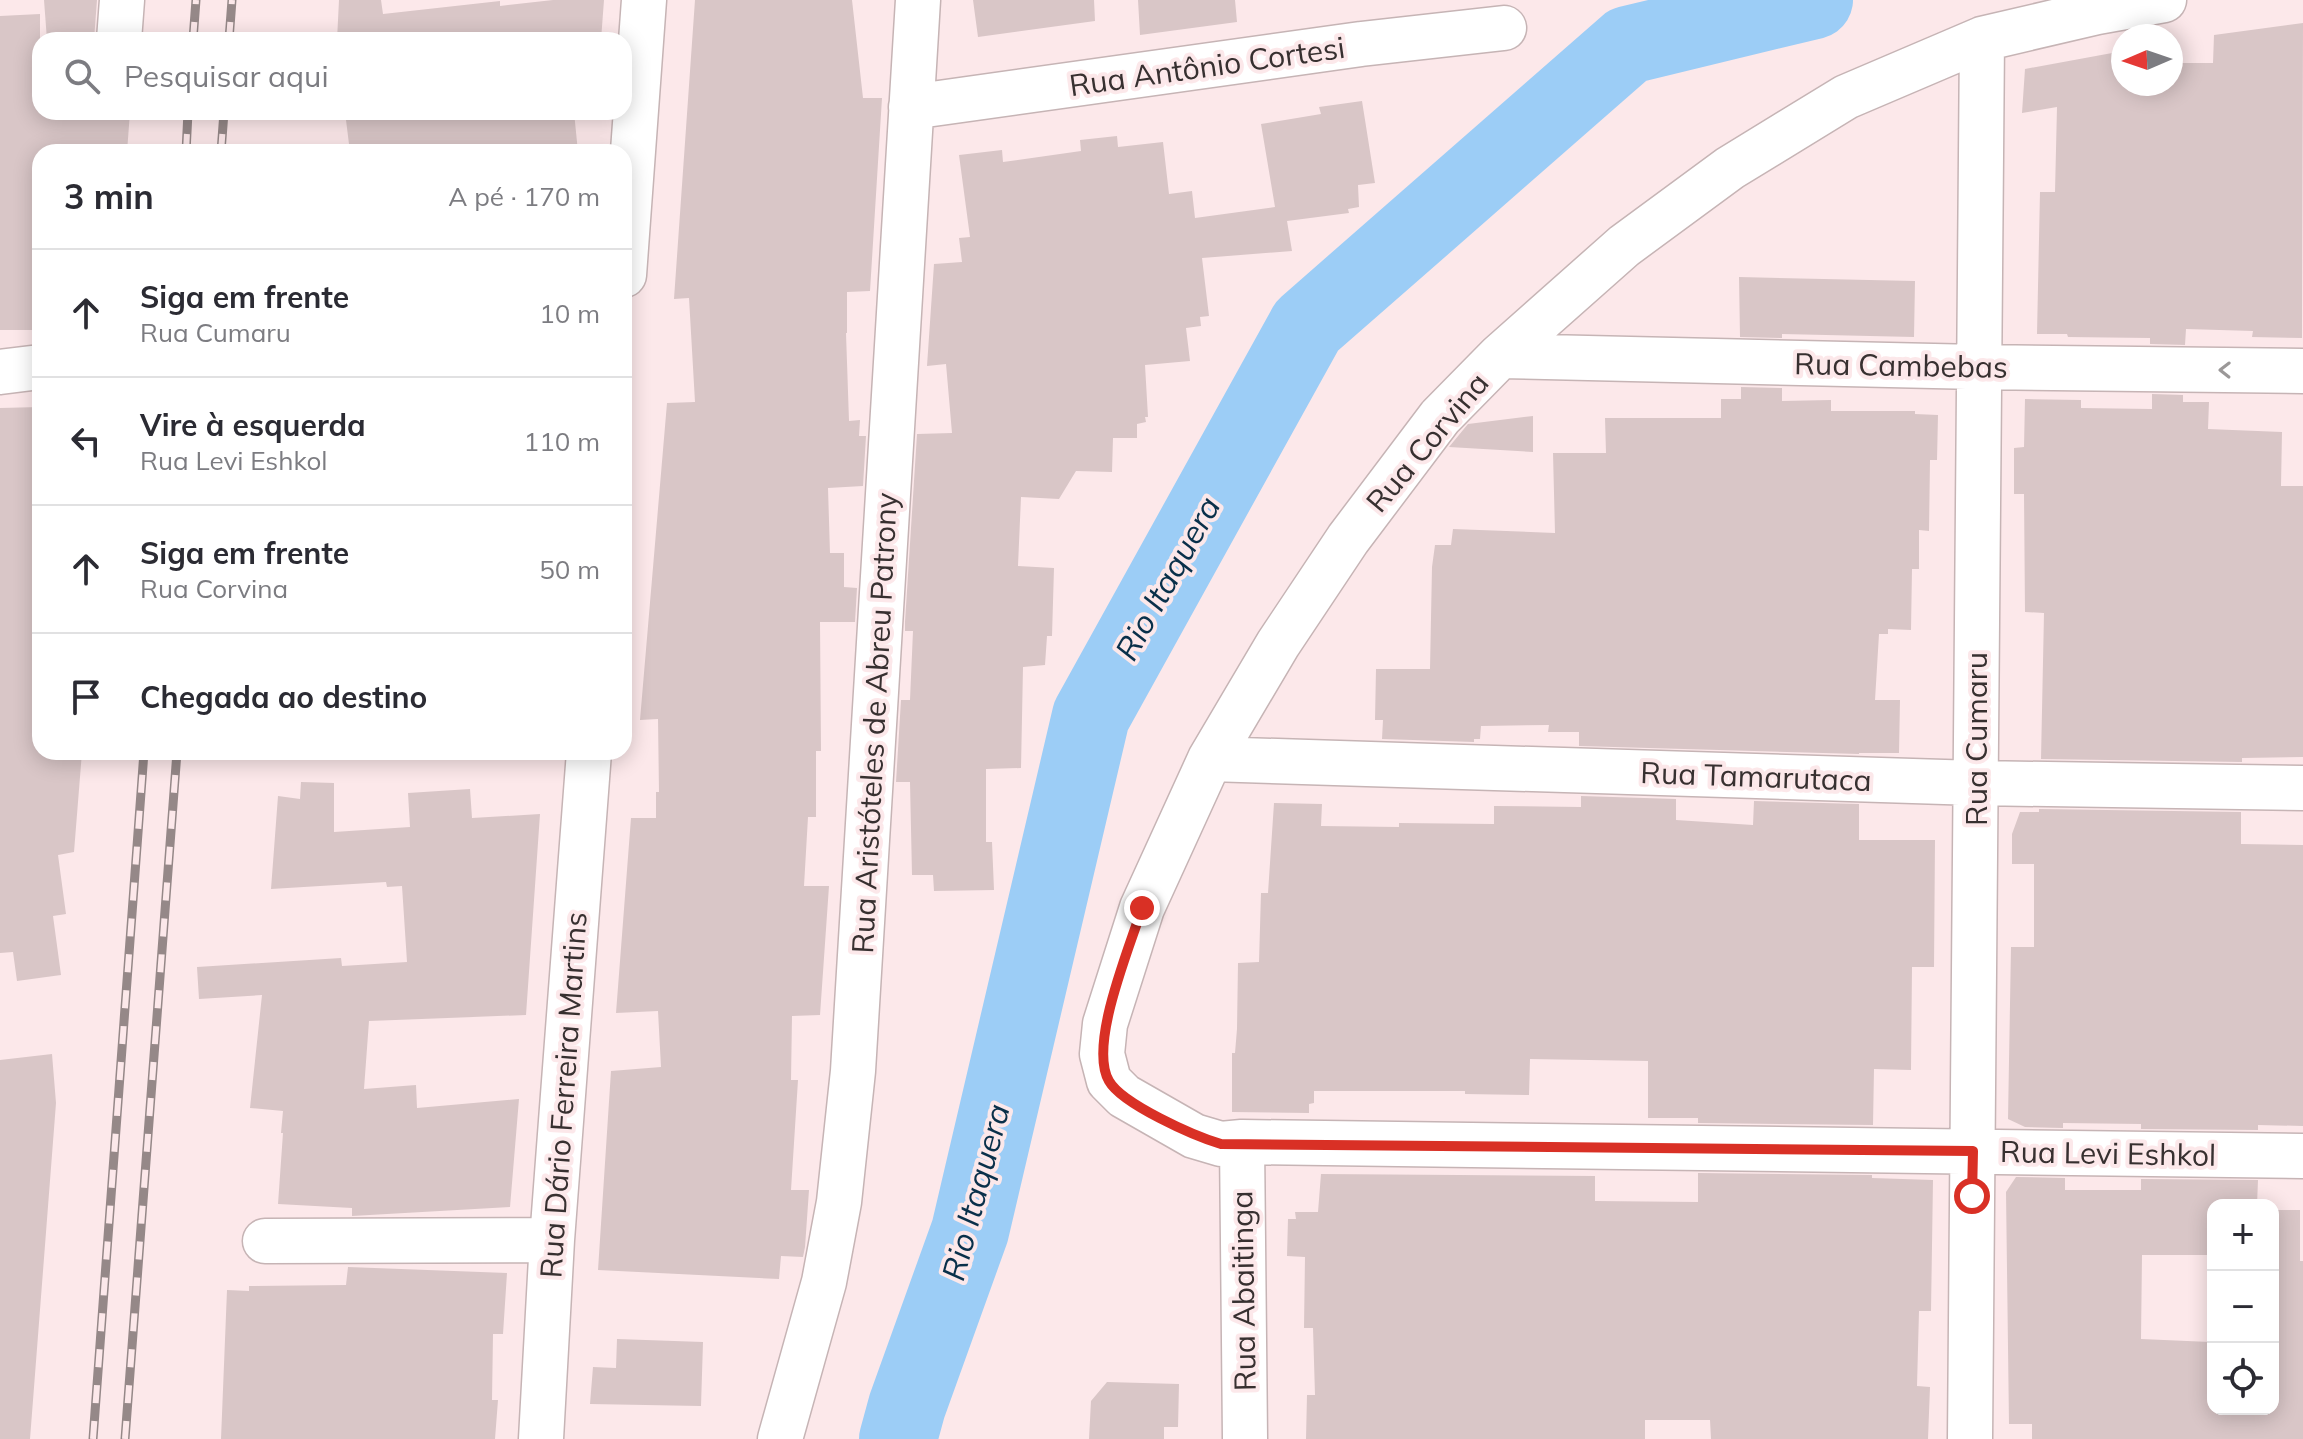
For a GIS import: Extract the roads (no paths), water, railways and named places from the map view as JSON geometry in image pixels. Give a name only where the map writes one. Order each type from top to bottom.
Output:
[{"type":"street","points":[[120,32],[122,0]]},
{"type":"street","points":[[632,162],[644,0]]},
{"type":"street","name":"Rua Aristóteles de Abreu Patrony","points":[[780,1439],[824,1282],[839,1202],[853,1071],[918,0]]},
{"type":"street","name":"Rua Corvina","points":[[1242,1142],[1221,1144],[1194,1136],[1124,1096],[1109,1081],[1102,1054],[1105,1024],[1142,908],[1210,759],[1278,644],[1348,539],[1440,417],[1500,356],[1624,246],[1730,168],[1846,97],[1982,39],[2164,0]]},
{"type":"street","name":"Rua Antônio Cortesi","points":[[911,107],[1361,44],[1504,28]]},
{"type":"street","name":"Rua Cumaru","points":[[1970,1439],[1982,39]]},
{"type":"street","name":"Rua Cambebas","points":[[1500,356],[2303,371]]},
{"type":"street","points":[[0,372],[32,368]]},
{"type":"street","name":"Rua Tamarutaca","points":[[1210,759],[1976,783],[2303,788]]},
{"type":"street","name":"Rua Dário Ferreira Martins","points":[[541,1439],[552,1240],[588,760]]},
{"type":"street","name":"Rua Levi Eshkol","points":[[1242,1142],[2303,1156]]},
{"type":"street","name":"Rua Abaitinga","points":[[1242,1142],[1245,1439]]},
{"type":"street","points":[[265,1241],[552,1240]]},
{"type":"waterway","name":"Rio Itaquera","points":[[898,1439],[970,1231],[1091,716],[1307,326],[1628,45],[1814,0]]},
{"type":"railway","points":[[194,32],[196,0]]},
{"type":"railway","points":[[230,32],[232,0]]},
{"type":"railway","points":[[186,144],[188,120]]},
{"type":"railway","points":[[222,144],[223,120]]},
{"type":"railway","points":[[93,1439],[143,760]]},
{"type":"railway","points":[[125,1439],[176,760]]}]
